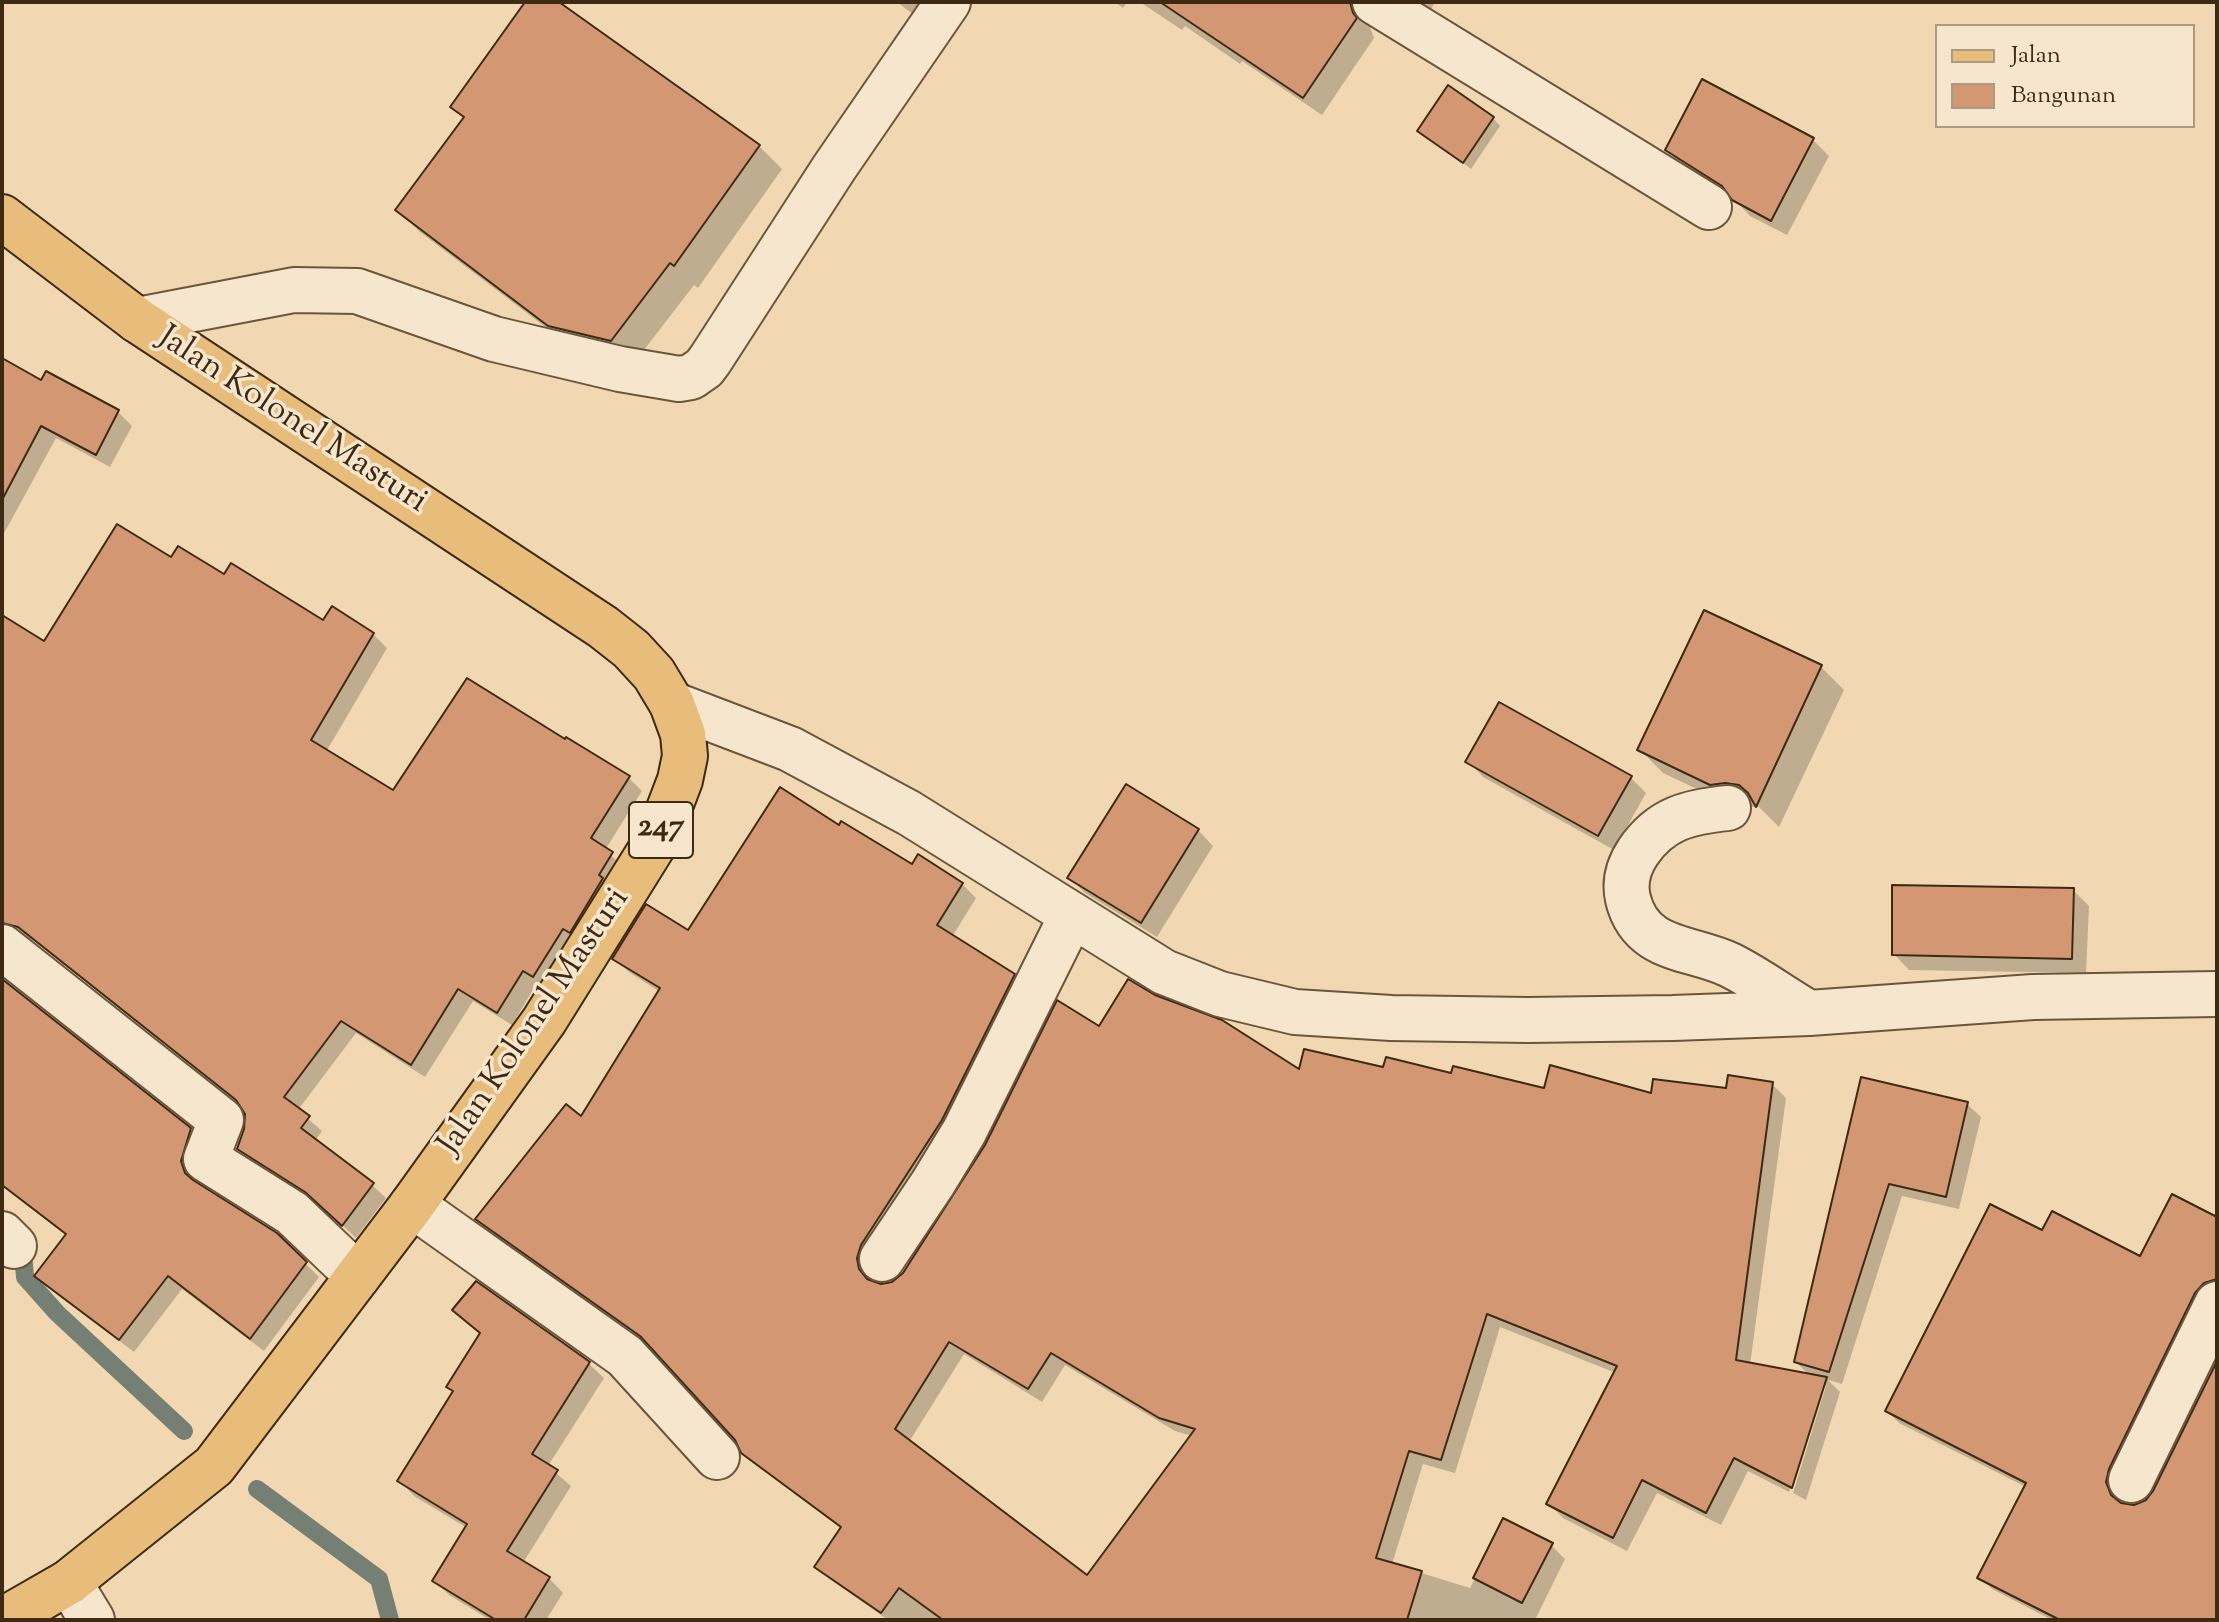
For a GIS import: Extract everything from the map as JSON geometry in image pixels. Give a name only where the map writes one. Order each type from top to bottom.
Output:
[{"type":"main road","name":"Jalan Kolonel Masturi","points":[[2,217],[137,320],[603,627],[631,649],[654,674],[672,704],[683,734],[685,756],[680,780],[658,838],[544,1021],[412,1205],[214,1466],[69,1582],[3,1620]]},
{"type":"street","points":[[137,320],[294,290],[357,291],[494,339],[620,369],[666,377],[691,377],[710,360],[834,168],[948,2]]},
{"type":"street","points":[[1375,2],[1709,207]]},
{"type":"street","points":[[672,704],[790,749],[909,813],[1164,972],[1220,994],[1295,1012],[1391,1018],[1528,1020],[1809,1013],[2033,997],[2217,994]]},
{"type":"street","points":[[1728,808],[1679,816],[1643,844],[1630,864],[1626,888],[1631,911],[1641,928],[1657,940],[1729,965],[1809,1013]]},
{"type":"street","points":[[882,1259],[964,1132],[1072,915]]},
{"type":"street","points":[[2,947],[221,1120],[206,1159],[292,1213],[358,1276]]},
{"type":"street","points":[[412,1205],[625,1356],[717,1457]]},
{"type":"street","points":[[2131,1480],[2217,1304]]},
{"type":"street","points":[[69,1582],[92,1620]]},
{"type":"building","points":[[525,2],[559,2],[760,145],[674,266],[670,263],[611,341],[548,326],[395,210],[464,117],[450,107]]},
{"type":"building","points":[[1160,2],[1350,2],[1357,18],[1303,98]]},
{"type":"building","points":[[1702,79],[1814,138],[1771,221],[1732,200],[1722,186],[1665,150]]},
{"type":"building","points":[[1448,85],[1494,117],[1463,163],[1417,131]]},
{"type":"building","points":[[2,358],[41,380],[46,371],[119,410],[96,455],[41,426],[2,500]]},
{"type":"building","points":[[117,524],[171,557],[178,546],[224,574],[231,563],[323,620],[332,606],[374,633],[311,740],[393,790],[467,678],[630,776],[591,838],[613,852],[599,875],[603,878],[570,933],[563,929],[533,977],[523,971],[497,1013],[458,989],[411,1065],[341,1021],[284,1097],[310,1116],[301,1128],[374,1183],[342,1226],[305,1192],[237,1149],[245,1114],[236,1100],[18,927],[2,923],[2,615],[44,641]]},
{"type":"building","points":[[1704,610],[1822,665],[1756,807],[1739,785],[1710,785],[1637,750]]},
{"type":"building","points":[[1499,702],[1632,776],[1598,836],[1465,762]]},
{"type":"building","points":[[1126,784],[1199,829],[1141,923],[1067,878]]},
{"type":"building","points":[[780,787],[839,825],[841,821],[912,864],[918,854],[963,883],[937,925],[1015,974],[942,1120],[861,1245],[857,1258],[859,1269],[867,1279],[881,1284],[892,1282],[903,1273],[985,1145],[1057,1000],[1099,1026],[1128,979],[1155,995],[1222,1020],[1299,1069],[1304,1049],[1383,1067],[1386,1057],[1451,1073],[1453,1066],[1544,1088],[1550,1065],[1651,1093],[1653,1079],[1726,1088],[1728,1075],[1773,1082],[1736,1360],[1827,1377],[1792,1488],[1734,1458],[1706,1513],[1642,1480],[1613,1538],[1546,1504],[1617,1366],[1487,1314],[1441,1460],[1409,1451],[1376,1558],[1422,1571],[1407,1620],[943,1620],[899,1588],[881,1613],[814,1567],[841,1527],[741,1453],[735,1440],[640,1336],[475,1219],[566,1104],[581,1116],[660,988],[612,959],[646,904],[688,930]],"holes":[[[949,1342],[1028,1389],[1051,1353],[1159,1418],[1195,1429],[1087,1575],[895,1429]]]},
{"type":"building","points":[[1892,885],[2074,888],[2072,959],[1892,955]]},
{"type":"building","points":[[2,979],[191,1128],[181,1161],[185,1173],[277,1233],[307,1262],[250,1339],[168,1276],[119,1340],[34,1276],[66,1234],[2,1185]]},
{"type":"building","points":[[1861,1077],[1968,1102],[1946,1197],[1889,1184],[1829,1372],[1794,1362]]},
{"type":"building","points":[[2172,1194],[2217,1217],[2217,1279],[2204,1283],[2195,1293],[2109,1469],[2106,1482],[2111,1495],[2121,1503],[2134,1505],[2146,1500],[2217,1361],[2217,1620],[2060,1620],[1977,1578],[2026,1483],[1885,1411],[1990,1204],[2042,1230],[2052,1211],[2140,1256]]},
{"type":"building","points":[[476,1281],[590,1362],[532,1454],[558,1470],[507,1551],[550,1577],[524,1620],[496,1620],[432,1581],[467,1524],[397,1481],[453,1391],[446,1387],[480,1333],[452,1310]]},
{"type":"building","points":[[1503,1518],[1553,1543],[1522,1603],[1473,1578]]},
{"type":"waterway","points":[[22,1241],[25,1277],[57,1313],[184,1431]]},
{"type":"waterway","points":[[257,1489],[379,1579],[390,1620]]}]
